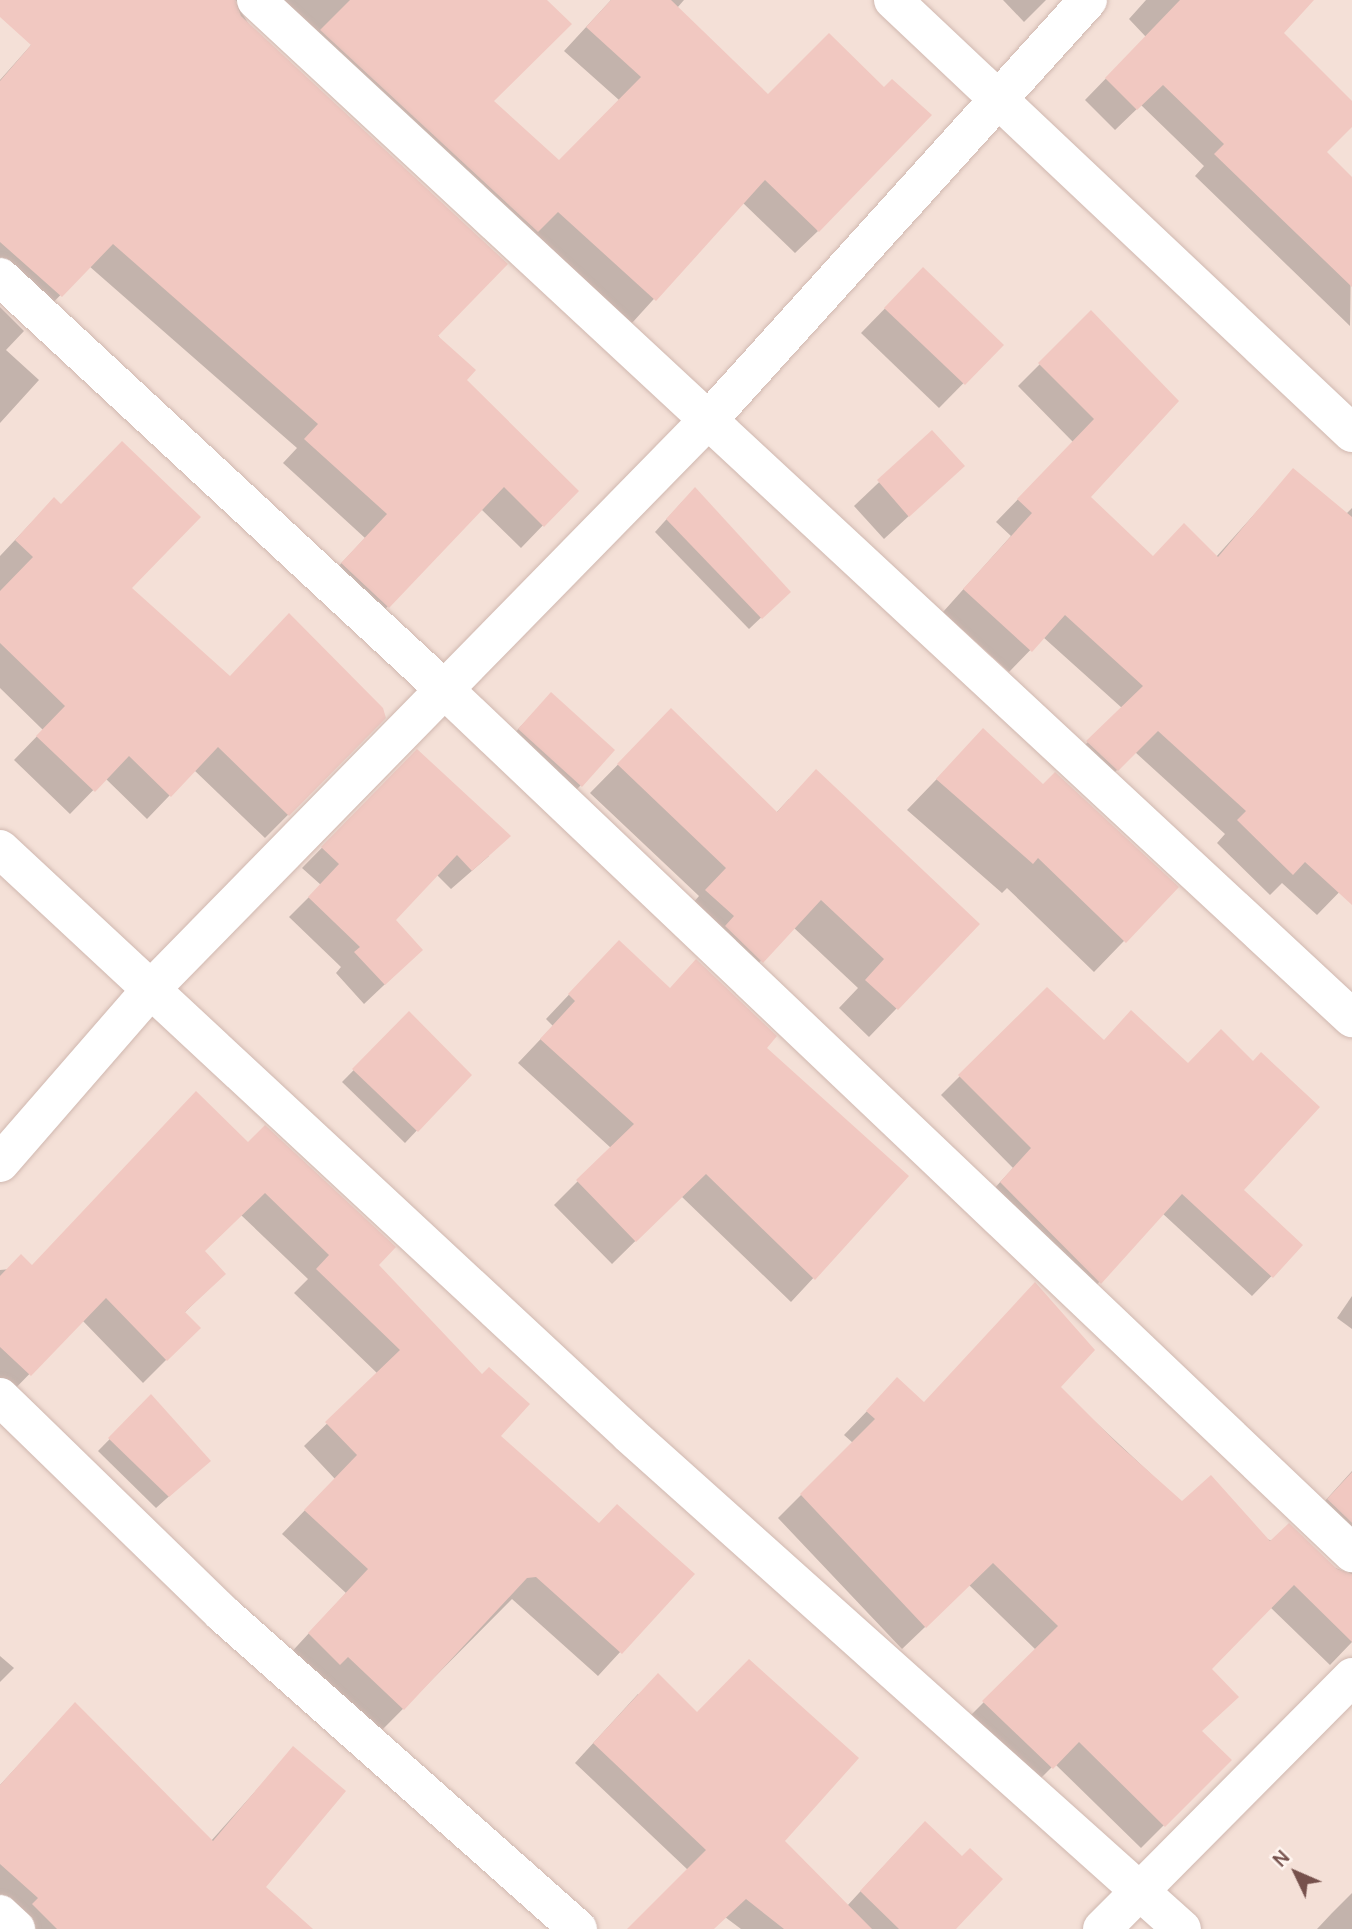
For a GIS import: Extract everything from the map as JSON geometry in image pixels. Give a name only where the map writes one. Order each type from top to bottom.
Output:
[{"type":"street","points":[[256,0],[711,417],[1352,1018]]},
{"type":"street","points":[[893,0],[1352,433]]},
{"type":"street","points":[[0,1163],[152,988],[446,691],[711,417],[1088,0]]},
{"type":"street","points":[[0,277],[446,691],[1352,1553]]},
{"type":"street","points":[[0,849],[629,1434],[1182,1929]]},
{"type":"street","points":[[0,1397],[222,1613],[578,1929]]},
{"type":"street","points":[[1102,1929],[1352,1677]]},
{"type":"street","points":[[0,1914],[16,1929]]},
{"type":"shaded area","points":[[0,0],[1352,0],[1352,1929],[0,1929]]},
{"type":"building","points":[[0,0],[235,0],[241,16],[508,264],[438,336],[476,370],[467,380],[579,491],[544,527],[504,487],[389,608],[341,563],[387,514],[304,439],[318,424],[113,244],[62,297],[0,242],[0,81],[31,45],[0,17]]},
{"type":"building","points":[[350,0],[547,0],[572,24],[494,101],[559,160],[641,77],[586,27],[611,0],[671,0],[768,94],[829,33],[884,87],[892,79],[932,115],[819,232],[765,180],[656,301],[558,212],[538,232],[320,30]]},
{"type":"building","points":[[1180,0],[1314,0],[1284,33],[1352,101],[1352,127],[1327,152],[1352,177],[1352,287],[1214,154],[1224,144],[1163,85],[1137,110],[1105,78]]},
{"type":"building","points":[[923,267],[1004,345],[965,385],[884,308]]},
{"type":"building","points":[[1091,310],[1179,401],[1091,497],[1153,556],[1184,523],[1218,557],[1293,468],[1352,517],[1352,905],[1305,862],[1293,875],[1237,820],[1246,811],[1158,731],[1118,771],[1086,741],[1143,686],[1065,615],[1032,652],[963,589],[1032,513],[1017,499],[1094,419],[1038,363]]},
{"type":"building","points":[[932,430],[965,466],[909,517],[877,480]]},
{"type":"building","points":[[122,441],[201,517],[132,588],[230,676],[289,613],[383,708],[386,718],[289,816],[218,747],[171,797],[129,756],[95,792],[36,736],[65,706],[0,643],[0,591],[33,557],[15,540],[54,497],[61,504]]},
{"type":"building","points":[[695,487],[791,592],[762,619],[666,519]]},
{"type":"building","points":[[551,692],[615,750],[582,787],[518,729]]},
{"type":"building","points":[[671,708],[777,812],[816,769],[980,924],[898,1010],[865,980],[884,959],[821,900],[763,963],[725,926],[734,916],[705,890],[726,868],[617,764]]},
{"type":"building","points":[[983,728],[1043,784],[1055,772],[1179,887],[1126,943],[1038,858],[1033,864],[936,779]]},
{"type":"building","points":[[417,749],[511,836],[472,871],[457,855],[396,920],[423,950],[385,985],[354,952],[360,947],[308,897],[339,864],[321,847]]},
{"type":"building","points":[[619,940],[670,988],[696,959],[777,1036],[767,1048],[909,1176],[815,1280],[706,1174],[636,1242],[576,1180],[634,1124],[540,1039],[575,1001],[568,994]]},
{"type":"building","points":[[1047,987],[1104,1040],[1131,1010],[1188,1063],[1221,1029],[1253,1061],[1261,1052],[1320,1107],[1244,1190],[1303,1245],[1273,1278],[1182,1194],[1101,1284],[1000,1182],[1031,1148],[958,1075]]},
{"type":"building","points":[[409,1011],[472,1075],[418,1132],[352,1069]]},
{"type":"building","points":[[196,1091],[248,1142],[265,1125],[396,1247],[379,1265],[482,1374],[489,1367],[530,1404],[501,1436],[599,1523],[617,1504],[695,1574],[622,1654],[536,1577],[527,1578],[404,1710],[348,1657],[340,1665],[308,1633],[368,1569],[304,1510],[357,1455],[325,1422],[400,1350],[316,1269],[329,1255],[265,1193],[205,1251],[226,1274],[185,1312],[201,1328],[167,1361],[106,1298],[31,1376],[0,1347],[0,1276],[21,1254],[32,1265]]},
{"type":"building","points":[[1035,1282],[1095,1350],[1061,1387],[1118,1444],[1182,1501],[1211,1475],[1270,1541],[1289,1523],[1337,1569],[1352,1574],[1352,1642],[1294,1585],[1212,1669],[1239,1697],[1202,1731],[1232,1760],[1165,1827],[1079,1742],[1053,1769],[982,1701],[1058,1626],[993,1563],[926,1628],[800,1494],[875,1419],[866,1411],[897,1377],[924,1402]]},
{"type":"building","points":[[151,1394],[211,1461],[169,1497],[108,1438]]},
{"type":"building","points":[[1352,1472],[1352,1523],[1327,1499]]},
{"type":"building","points":[[749,1659],[859,1758],[785,1841],[872,1929],[784,1929],[746,1899],[714,1929],[627,1929],[706,1850],[593,1743],[658,1673],[697,1712]]},
{"type":"building","points":[[75,1702],[213,1841],[293,1746],[346,1791],[266,1887],[313,1929],[57,1929],[32,1904],[38,1898],[0,1864],[0,1785]]},
{"type":"building","points":[[925,1821],[962,1856],[970,1848],[1003,1879],[956,1929],[899,1929],[860,1891]]}]
